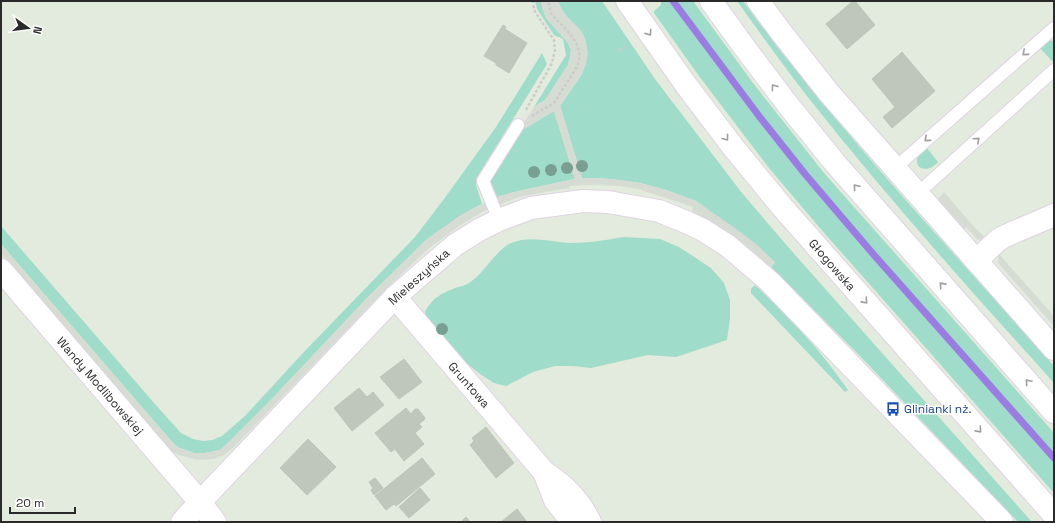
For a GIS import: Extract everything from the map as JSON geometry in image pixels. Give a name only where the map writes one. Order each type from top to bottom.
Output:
[{"type":"street","name":"Głogowska","points":[[627,1],[733,147],[778,202],[1054,515]]},
{"type":"street","points":[[711,1],[778,93],[835,164],[1054,412]]},
{"type":"street","points":[[758,1],[829,93],[1054,348]]},
{"type":"street","name":"Mieleszyńska","points":[[182,522],[395,297],[455,246],[499,220],[531,208],[583,201],[608,202],[659,211],[703,230],[728,246],[770,282],[996,520]]},
{"type":"street","points":[[976,261],[1003,237],[1054,215]]},
{"type":"street","name":"Wandy Modlibowskiej","points":[[1,270],[200,502],[215,522]]},
{"type":"street","name":"Gruntowa","points":[[395,297],[544,472],[567,489],[586,514],[590,522]]},
{"type":"street","name":"Gruntowa","points":[[544,472],[555,500],[572,522]]},
{"type":"lane","points":[[894,168],[1054,28]]},
{"type":"lane","points":[[918,194],[1054,70]]},
{"type":"lane","points":[[499,220],[483,181],[518,125]]},
{"type":"path","points":[[518,125],[552,63],[555,50],[554,40],[534,10],[533,1]]},
{"type":"path","points":[[518,125],[554,102],[575,70],[579,60],[579,51],[576,42],[554,17],[548,1]]},
{"type":"path","points":[[619,51],[626,46]]},
{"type":"shaded area","points":[[535,1],[541,1],[546,18],[568,43],[571,50],[568,65],[545,100],[534,107],[566,55],[563,39],[554,35],[537,9]]},
{"type":"shaded area","points":[[541,1],[558,1],[565,14],[582,32],[586,41],[588,53],[582,74],[560,106],[582,178],[599,178],[640,183],[666,190],[696,201],[756,244],[775,262],[771,267],[750,249],[721,228],[692,211],[693,207],[638,189],[619,186],[583,185],[570,186],[570,188],[519,197],[484,211],[462,224],[428,249],[389,286],[234,447],[224,455],[214,459],[197,460],[171,451],[163,443],[1,254],[1,244],[173,443],[179,448],[194,453],[205,453],[220,450],[267,404],[369,296],[426,240],[461,215],[497,197],[575,179],[554,111],[517,133],[534,107],[545,100],[568,65],[570,57],[571,50],[568,43],[546,18]]},
{"type":"shaded area","points":[[558,1],[602,1],[655,79],[742,193],[1032,522],[1018,522],[859,355],[771,267],[775,262],[696,201],[666,190],[640,183],[599,178],[582,178],[560,106],[582,74],[582,32],[565,14]]},
{"type":"shaded area","points":[[661,1],[693,1],[753,83],[824,173],[1054,433],[1054,493],[819,227],[769,168],[699,76],[654,13],[654,11],[661,5]]},
{"type":"shaded area","points":[[737,1],[743,1],[779,49],[855,142],[1054,366],[1054,383],[897,206],[807,96]]},
{"type":"shaded area","points":[[1046,41],[1054,41],[1054,59],[1052,61],[1040,48],[927,148],[938,162],[934,166],[924,169],[919,167],[917,160],[920,153]]},
{"type":"shaded area","points":[[542,53],[547,64],[476,179],[476,185],[482,204],[461,215],[426,240],[369,296],[267,404],[220,450],[205,453],[194,453],[179,448],[173,443],[1,244],[1,226],[181,433],[193,439],[203,441],[212,440],[222,436],[245,416],[302,354],[415,237],[496,127]]},
{"type":"shaded area","points":[[554,111],[575,179],[497,197],[489,180],[517,133]]},
{"type":"shaded area","points":[[944,192],[985,238],[979,240],[966,227],[964,230],[938,199]]},
{"type":"shaded area","points":[[624,237],[660,239],[679,247],[711,268],[724,283],[730,300],[730,318],[727,340],[676,357],[648,355],[591,368],[555,366],[533,372],[506,386],[494,383],[480,374],[445,346],[427,323],[425,312],[438,296],[447,291],[465,285],[475,279],[508,244],[528,239],[576,243]]},
{"type":"shaded area","points":[[999,254],[1054,316],[1054,326],[998,263]]},
{"type":"shaded area","points":[[755,285],[813,344],[848,390],[845,392],[751,293],[751,289]]},
{"type":"building","points":[[853,1],[855,1],[875,25],[847,49],[826,24]]},
{"type":"building","points":[[503,25],[506,27],[505,29],[527,43],[509,73],[484,56]]},
{"type":"building","points":[[902,52],[935,91],[892,128],[883,117],[895,107],[872,79]]},
{"type":"building","points":[[404,359],[422,382],[399,399],[380,377]]},
{"type":"building","points":[[359,388],[367,397],[373,392],[384,405],[352,431],[334,408]]},
{"type":"building","points":[[406,408],[411,414],[415,409],[418,409],[425,418],[419,424],[422,427],[415,433],[424,444],[404,461],[395,449],[391,452],[375,433]]},
{"type":"building","points":[[486,427],[514,463],[496,478],[470,445],[474,441],[472,438]]},
{"type":"building","points":[[308,439],[336,467],[307,495],[280,468]]},
{"type":"building","points":[[422,458],[435,474],[396,506],[394,504],[386,510],[375,496]]},
{"type":"building","points":[[375,478],[383,488],[374,495],[371,490],[373,488],[369,482]]},
{"type":"building","points":[[420,488],[430,500],[409,518],[399,507]]},
{"type":"building","points":[[517,509],[527,522],[501,522]]},
{"type":"building","points":[[466,517],[470,522],[461,522]]},
{"type":"waterway","points":[[673,1],[759,116],[805,174],[874,255],[1054,458]]},
{"type":"place","name":"Glinianki nż.","points":[[893,409]]}]
